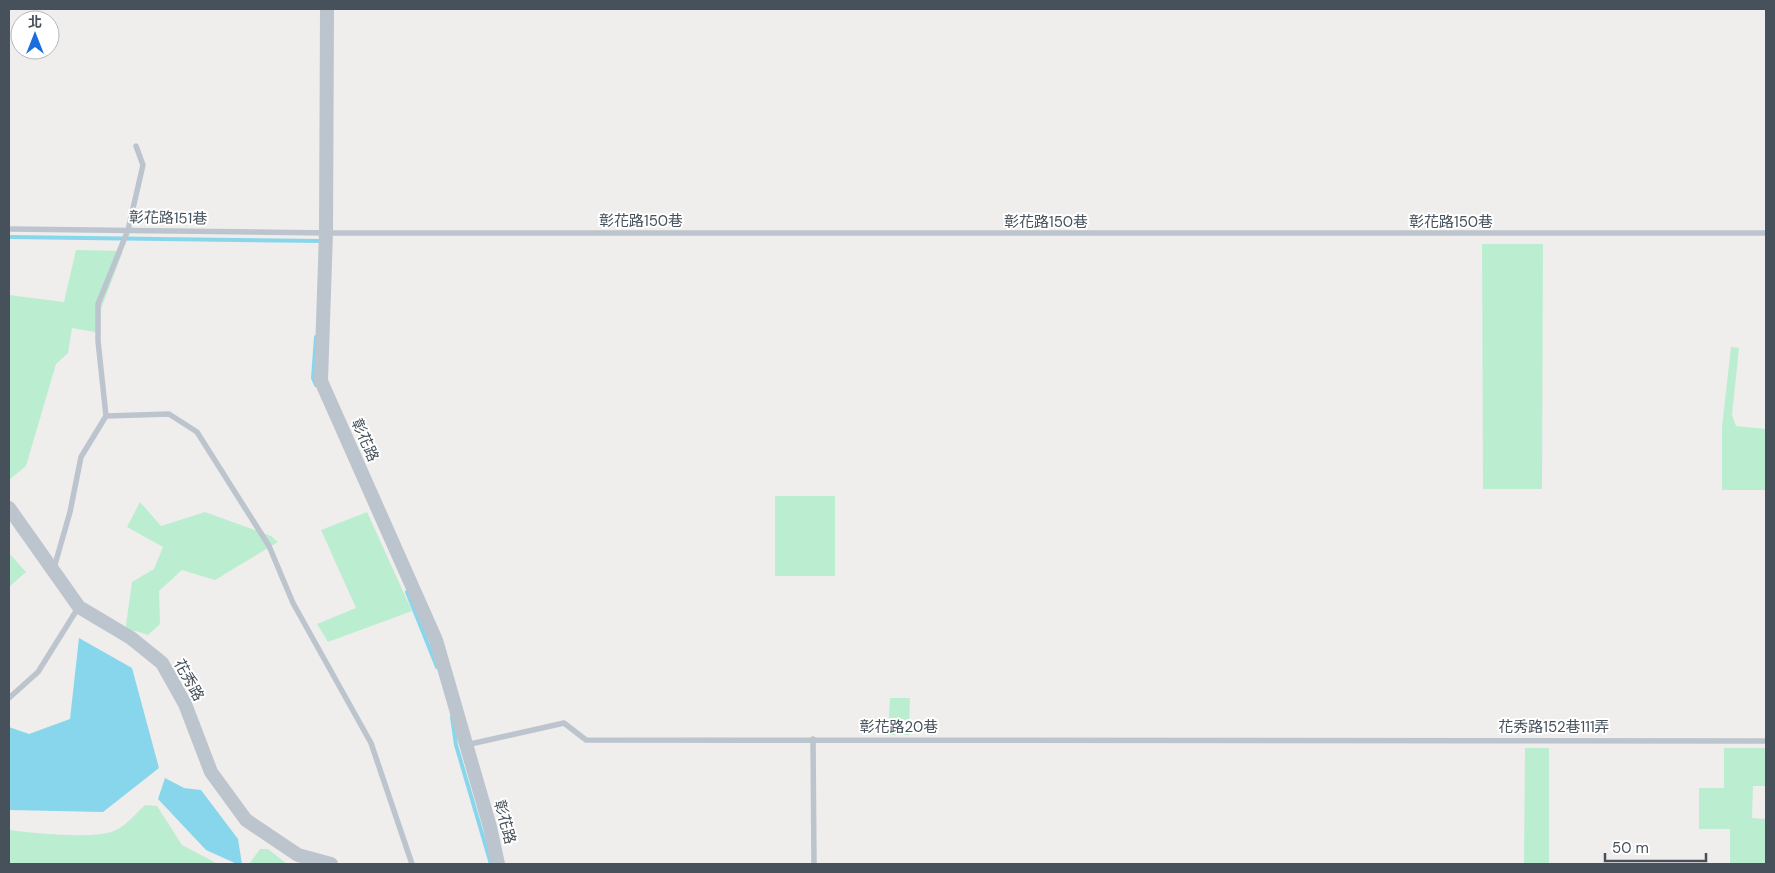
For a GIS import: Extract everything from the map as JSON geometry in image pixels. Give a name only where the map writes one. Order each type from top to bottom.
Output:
[{"type":"street","name":"彰花路","points":[[327,9],[326,233],[321,381],[436,640],[490,827],[498,864]]},
{"type":"street","name":"花秀路","points":[[9,508],[78,607],[131,638],[162,663],[185,704],[211,772],[246,820],[298,855],[331,864]]},
{"type":"lane","points":[[53,572],[70,512],[81,457],[106,416],[98,341],[98,304],[128,230],[143,165],[136,146]]},
{"type":"lane","name":"彰花路151巷","points":[[9,229],[326,233]]},
{"type":"lane","name":"彰花路150巷","points":[[326,233],[1766,233]]},
{"type":"lane","points":[[106,416],[170,414],[197,432],[269,546],[293,603],[371,743],[412,864]]},
{"type":"lane","points":[[9,698],[38,672],[78,607]]},
{"type":"lane","name":"彰花路20巷","points":[[466,745],[564,723],[586,740],[1342,739]]},
{"type":"lane","name":"花秀路152巷111弄","points":[[1342,739],[1766,741]]},
{"type":"lane","points":[[813,740],[814,864]]},
{"type":"green space","points":[[1482,244],[1543,244],[1542,489],[1483,489]]},
{"type":"green space","points":[[76,250],[123,251],[101,309],[100,333],[72,328],[68,353],[56,364],[26,466],[9,480],[9,295],[64,302]]},
{"type":"green space","points":[[1731,347],[1739,348],[1732,415],[1736,426],[1766,429],[1766,490],[1722,490],[1722,427]]},
{"type":"green space","points":[[775,496],[835,496],[835,576],[775,576]]},
{"type":"green space","points":[[140,502],[161,526],[205,512],[271,536],[278,542],[215,580],[182,570],[159,591],[160,624],[148,635],[136,631],[125,632],[132,582],[154,569],[163,547],[127,527]]},
{"type":"green space","points":[[367,512],[412,611],[328,642],[317,624],[356,608],[321,530]]},
{"type":"green space","points":[[9,553],[26,572],[9,587]]},
{"type":"green space","points":[[890,698],[910,698],[909,735],[888,735]]},
{"type":"green space","points":[[1525,748],[1549,748],[1549,864],[1524,864]]},
{"type":"green space","points":[[1724,748],[1766,748],[1766,786],[1753,786],[1752,818],[1766,819],[1766,864],[1730,864],[1730,829],[1699,829],[1699,788],[1724,788]]},
{"type":"green space","points":[[145,805],[157,806],[182,845],[218,864],[9,864],[9,830],[64,835],[107,833],[124,825]]},
{"type":"green space","points":[[260,849],[268,849],[287,864],[249,864]]},
{"type":"water","points":[[79,638],[132,668],[159,768],[103,812],[9,810],[9,727],[29,734],[70,719]]},
{"type":"water","points":[[165,778],[184,788],[201,790],[238,839],[242,864],[237,864],[206,850],[158,799]]},
{"type":"waterway","points":[[9,237],[322,241]]},
{"type":"waterway","points":[[316,337],[313,378],[316,385]]},
{"type":"waterway","points":[[407,592],[437,667]]},
{"type":"waterway","points":[[452,717],[456,745],[491,864]]}]
